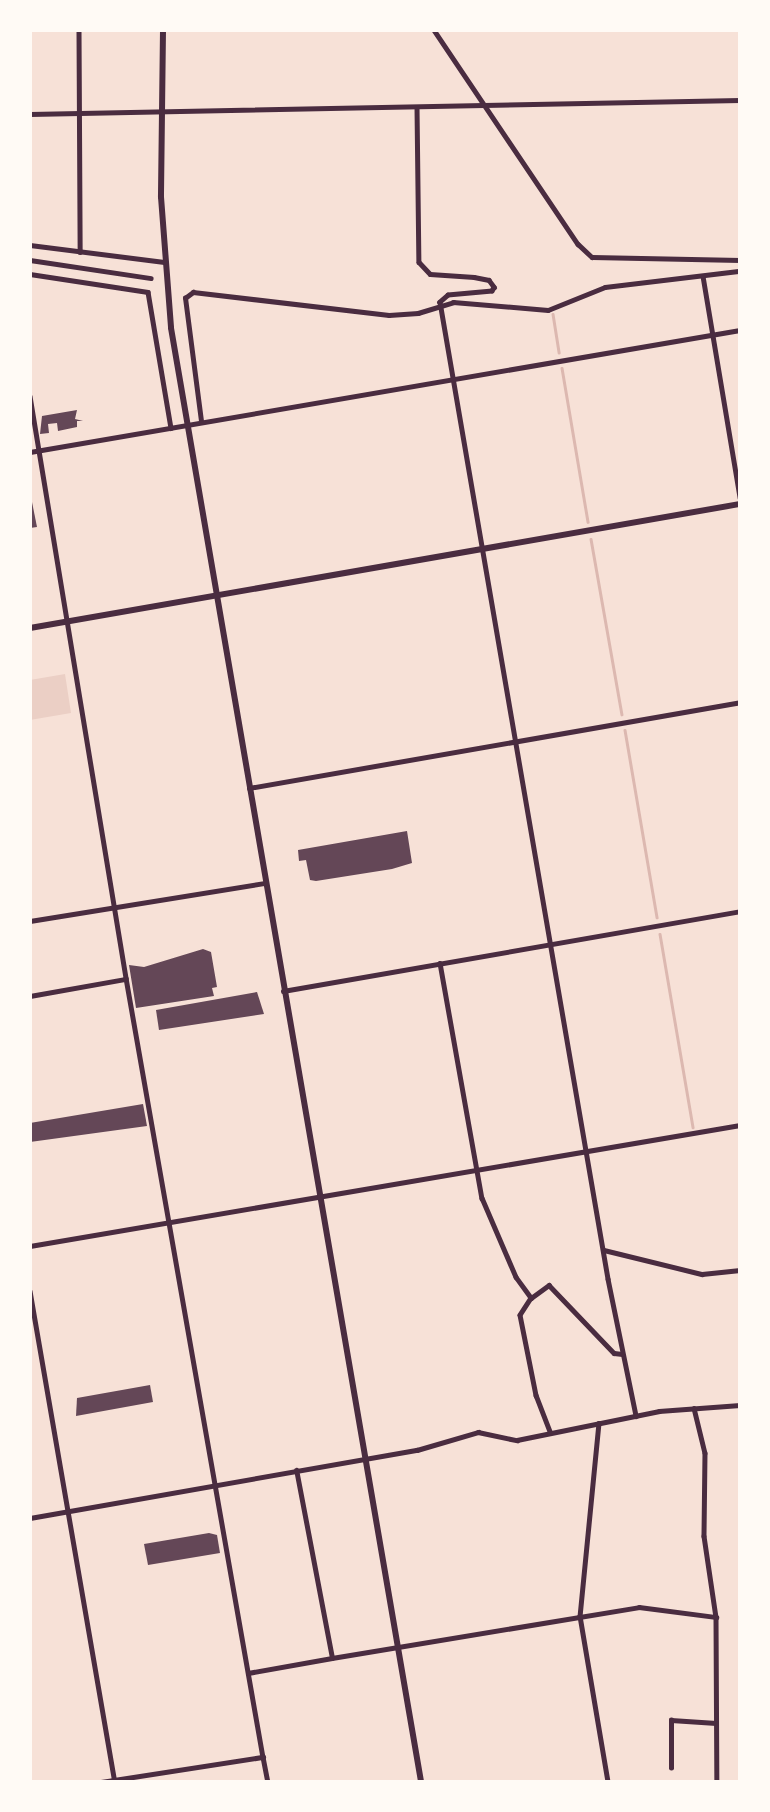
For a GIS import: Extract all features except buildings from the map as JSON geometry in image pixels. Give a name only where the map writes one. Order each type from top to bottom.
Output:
[{"type":"street","points":[[79,30],[80,252]]},
{"type":"street","points":[[163,30],[164,262],[186,424],[422,1782]]},
{"type":"street","points":[[434,30],[578,244],[592,257],[740,260]]},
{"type":"street","points":[[30,114],[740,100]]},
{"type":"street","points":[[201,421],[185,298],[193,292],[389,316],[428,310],[448,295],[492,291],[494,287],[489,280],[474,276],[430,274],[419,262],[417,107]]},
{"type":"street","points":[[30,245],[164,262]]},
{"type":"street","points":[[30,260],[151,278]]},
{"type":"street","points":[[440,302],[548,310],[605,287],[740,271]]},
{"type":"street","points":[[30,274],[148,292],[171,428]]},
{"type":"street","points":[[703,276],[740,498]]},
{"type":"street","points":[[440,302],[622,1354],[636,1416]]},
{"type":"street","points":[[30,452],[740,330]]},
{"type":"street","points":[[30,396],[213,1485],[268,1782]]},
{"type":"street","points":[[30,628],[740,504]]},
{"type":"street","points":[[249,788],[740,702]]},
{"type":"street","points":[[30,921],[265,883]]},
{"type":"street","points":[[283,991],[740,911]]},
{"type":"street","points":[[440,964],[477,1170],[499,1239],[531,1298]]},
{"type":"street","points":[[30,996],[126,978]]},
{"type":"street","points":[[30,1246],[740,1126]]},
{"type":"street","points":[[604,1250],[702,1274],[740,1270]]},
{"type":"street","points":[[550,1431],[536,1395],[520,1314],[531,1298],[549,1285],[614,1353],[622,1354]]},
{"type":"street","points":[[30,1291],[115,1781]]},
{"type":"street","points":[[30,1518],[417,1450],[478,1432],[517,1440],[550,1431],[636,1416],[740,1405]]},
{"type":"street","points":[[694,1408],[705,1453],[704,1536],[716,1617],[717,1782]]},
{"type":"street","points":[[599,1423],[580,1616],[608,1782]]},
{"type":"street","points":[[296,1470],[332,1658]]},
{"type":"street","points":[[248,1673],[639,1607],[716,1617]]},
{"type":"street","points":[[671,1768],[671,1720],[716,1723]]},
{"type":"street","points":[[101,1782],[263,1758]]},
{"type":"shaded area","points":[[65,674],[71,713],[30,720],[30,680]]},
{"type":"waterway","points":[[553,314],[559,353]]},
{"type":"waterway","points":[[562,368],[588,522]]},
{"type":"waterway","points":[[591,539],[622,714]]},
{"type":"waterway","points":[[625,730],[657,917]]},
{"type":"waterway","points":[[660,934],[693,1127]]}]
